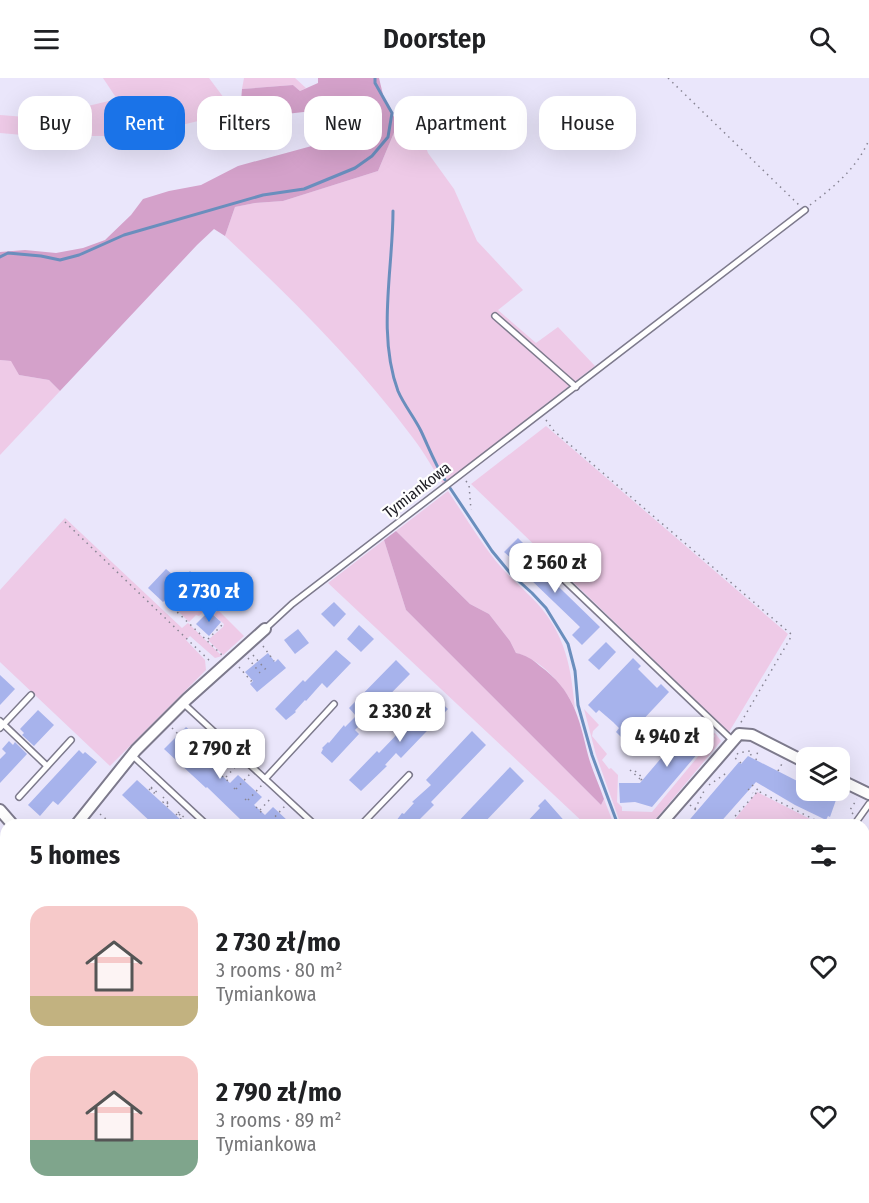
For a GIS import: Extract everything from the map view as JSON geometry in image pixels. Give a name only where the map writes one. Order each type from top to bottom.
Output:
[{"type":"street","name":"Tymiankowa","points":[[81,819],[132,755],[183,703],[219,670],[233,662],[265,629]]},
{"type":"street","points":[[665,819],[736,736],[752,735],[796,761]]},
{"type":"street","points":[[850,785],[869,794]]},
{"type":"lane","name":"Tymiankowa","points":[[265,629],[292,604],[805,210]]},
{"type":"lane","points":[[495,316],[576,387]]},
{"type":"lane","points":[[537,554],[736,736]]},
{"type":"lane","points":[[31,695],[1,725],[47,766]]},
{"type":"lane","points":[[183,703],[264,781],[308,819]]},
{"type":"lane","points":[[264,781],[334,704]]},
{"type":"lane","points":[[19,797],[71,740]]},
{"type":"lane","points":[[132,755],[201,819]]},
{"type":"lane","points":[[367,819],[409,775]]},
{"type":"lane","points":[[855,819],[869,804]]},
{"type":"path","points":[[668,78],[805,210],[841,181],[864,152],[869,140]]},
{"type":"path","points":[[542,414],[554,431],[791,634],[792,637],[740,724],[736,736]]},
{"type":"path","points":[[461,475],[469,485],[471,510]]},
{"type":"path","points":[[65,522],[219,670]]},
{"type":"path","points":[[210,596],[201,605],[190,591],[174,609],[252,680]]},
{"type":"path","points":[[207,640],[223,624],[221,623]]},
{"type":"path","points":[[260,643],[274,661]]},
{"type":"path","points":[[250,651],[266,668]]},
{"type":"path","points":[[246,655],[260,673]]},
{"type":"path","points":[[169,725],[178,734]]},
{"type":"path","points":[[190,746],[205,730]]},
{"type":"path","points":[[675,730],[682,736]]},
{"type":"path","points":[[201,757],[217,741]]},
{"type":"path","points":[[756,760],[758,749]]},
{"type":"path","points":[[741,764],[735,758],[739,753],[750,751],[752,754],[749,756]]},
{"type":"path","points":[[213,768],[228,752]]},
{"type":"path","points":[[778,771],[783,761]]},
{"type":"path","points":[[225,777],[240,762]]},
{"type":"path","points":[[689,804],[696,810],[707,785],[729,772],[724,768]]},
{"type":"path","points":[[630,770],[642,781],[643,778],[635,771]]},
{"type":"path","points":[[236,789],[251,773]]},
{"type":"path","points":[[222,776],[228,781]]},
{"type":"path","points":[[248,800],[264,781]]},
{"type":"path","points":[[752,785],[765,795],[813,819]]},
{"type":"path","points":[[149,789],[154,793],[152,786],[159,794]]},
{"type":"path","points":[[748,789],[754,794]]},
{"type":"path","points":[[765,795],[768,789]]},
{"type":"path","points":[[733,819],[758,791]]},
{"type":"path","points":[[260,810],[274,795]]},
{"type":"path","points":[[163,797],[170,804],[164,802],[168,807]]},
{"type":"path","points":[[852,819],[853,813],[850,810],[858,798]]},
{"type":"path","points":[[788,806],[791,801]]},
{"type":"path","points":[[273,819],[286,805]]},
{"type":"path","points":[[256,807],[262,813]]},
{"type":"path","points":[[95,810],[106,819]]},
{"type":"path","points":[[176,814],[181,819],[179,812],[186,819]]},
{"type":"path","points":[[809,817],[812,812]]},
{"type":"path","points":[[294,819],[297,816]]},
{"type":"shaded area","points":[[103,78],[209,78],[222,96],[197,96],[197,121],[185,124],[185,96],[115,96]]},
{"type":"shaded area","points":[[244,78],[295,78],[306,88],[300,91],[293,85],[242,89]]},
{"type":"shaded area","points":[[318,78],[379,78],[385,103],[394,117],[394,133],[378,171],[283,201],[235,207],[225,236],[214,229],[60,391],[49,380],[19,375],[11,361],[0,360],[0,252],[25,250],[56,253],[83,248],[105,240],[131,215],[143,199],[201,185],[238,166],[304,148],[304,150],[382,150],[382,96],[304,96],[304,112],[292,113],[292,96],[241,96],[242,89],[293,85],[300,91],[318,83]]},
{"type":"shaded area","points":[[104,102],[104,136],[92,136],[92,105]]},
{"type":"shaded area","points":[[0,115],[18,116],[18,135],[0,133]]},
{"type":"shaded area","points":[[394,133],[394,150],[427,150],[454,189],[477,241],[523,290],[498,310],[536,343],[558,327],[595,366],[443,484],[417,443],[370,384],[299,308],[225,236],[235,207],[283,201],[378,171]]},
{"type":"shaded area","points":[[0,360],[12,361],[19,375],[49,380],[60,391],[0,455]]},
{"type":"shaded area","points":[[546,426],[788,634],[729,732],[471,484]]},
{"type":"shaded area","points":[[448,491],[494,558],[537,603],[555,628],[569,666],[575,709],[559,683],[543,667],[516,653],[510,641],[489,614],[470,604],[396,531]]},
{"type":"shaded area","points":[[65,518],[182,628],[188,623],[222,656],[215,658],[190,636],[186,640],[205,660],[206,670],[110,766],[0,662],[0,590]]},
{"type":"shaded area","points":[[396,531],[470,604],[489,614],[510,641],[516,653],[534,661],[560,685],[578,716],[590,761],[604,799],[601,805],[406,610],[384,540]]},
{"type":"shaded area","points":[[384,540],[406,610],[601,805],[604,799],[612,819],[580,819],[328,583]]},
{"type":"shaded area","points":[[189,595],[201,607],[209,600],[215,606],[206,609],[199,616],[196,615],[189,622],[176,609]]},
{"type":"shaded area","points":[[218,610],[244,636],[223,655],[208,640],[224,624],[214,615]]},
{"type":"shaded area","points":[[584,709],[599,725],[593,731],[592,736],[607,754],[602,760],[618,775],[617,802],[622,807],[622,811],[652,812],[715,736],[713,734],[715,733],[721,741],[656,819],[619,819],[596,755]]},
{"type":"shaded area","points":[[757,792],[810,819],[735,819]]},
{"type":"building","points":[[518,538],[526,546],[523,549],[529,555],[528,557],[600,627],[582,645],[572,635],[580,627],[528,577],[532,572],[516,557],[513,560],[504,552]]},
{"type":"building","points":[[166,569],[180,581],[190,571],[203,584],[194,592],[191,589],[180,600],[172,593],[163,602],[148,588]]},
{"type":"building","points":[[334,602],[346,614],[334,627],[321,614]]},
{"type":"building","points":[[209,611],[221,622],[209,636],[196,624]]},
{"type":"building","points":[[359,625],[374,639],[361,652],[347,639]]},
{"type":"building","points":[[298,629],[309,643],[295,654],[284,640]]},
{"type":"building","points":[[606,642],[616,652],[599,670],[588,660]]},
{"type":"building","points":[[336,650],[351,663],[327,688],[322,683],[286,720],[275,709]]},
{"type":"building","points":[[268,653],[275,662],[278,659],[286,668],[257,692],[250,684],[253,681],[245,672]]},
{"type":"building","points":[[633,658],[641,666],[638,669],[657,688],[661,684],[669,692],[624,740],[616,732],[619,728],[613,722],[599,710],[596,713],[588,705]]},
{"type":"building","points":[[396,660],[410,674],[355,730],[359,734],[332,763],[321,753],[322,748],[356,716],[349,708]]},
{"type":"building","points":[[0,675],[15,689],[0,705]]},
{"type":"building","points":[[434,696],[448,709],[401,758],[396,753],[385,765],[387,766],[361,791],[349,780],[377,751],[379,753]]},
{"type":"building","points":[[38,710],[54,725],[34,746],[22,735],[24,733],[20,729]]},
{"type":"building","points":[[696,721],[711,733],[708,737],[710,739],[652,807],[635,802],[620,803],[619,783],[640,783],[691,723]]},
{"type":"building","points":[[186,727],[227,764],[219,773],[230,783],[238,775],[262,797],[254,805],[265,815],[273,807],[286,819],[240,819],[164,749]]},
{"type":"building","points":[[472,731],[486,745],[431,802],[434,805],[420,819],[398,819],[431,785],[426,780]]},
{"type":"building","points":[[9,741],[13,745],[15,742],[27,754],[0,783],[0,759],[6,753],[2,749]]},
{"type":"building","points":[[79,750],[97,762],[58,805],[53,801],[40,816],[28,805]]},
{"type":"building","points":[[748,756],[796,780],[796,801],[836,801],[830,817],[824,819],[756,782],[723,819],[690,819],[739,762],[741,764]]},
{"type":"building","points":[[510,767],[524,781],[488,819],[461,819]]},
{"type":"building","points":[[137,780],[180,819],[148,819],[122,795]]},
{"type":"building","points":[[545,799],[563,819],[530,819],[540,808],[538,806]]},
{"type":"waterway","points":[[0,257],[8,253],[60,260],[79,255],[124,235],[263,195],[304,189],[355,168],[372,156],[388,137],[392,113],[375,83],[375,78]]},
{"type":"waterway","points":[[393,211],[387,324],[392,369],[400,396],[421,431],[445,480]]},
{"type":"waterway","points":[[450,488],[492,551],[511,574],[546,608],[568,644],[575,671],[578,705],[592,755],[616,819]]}]
